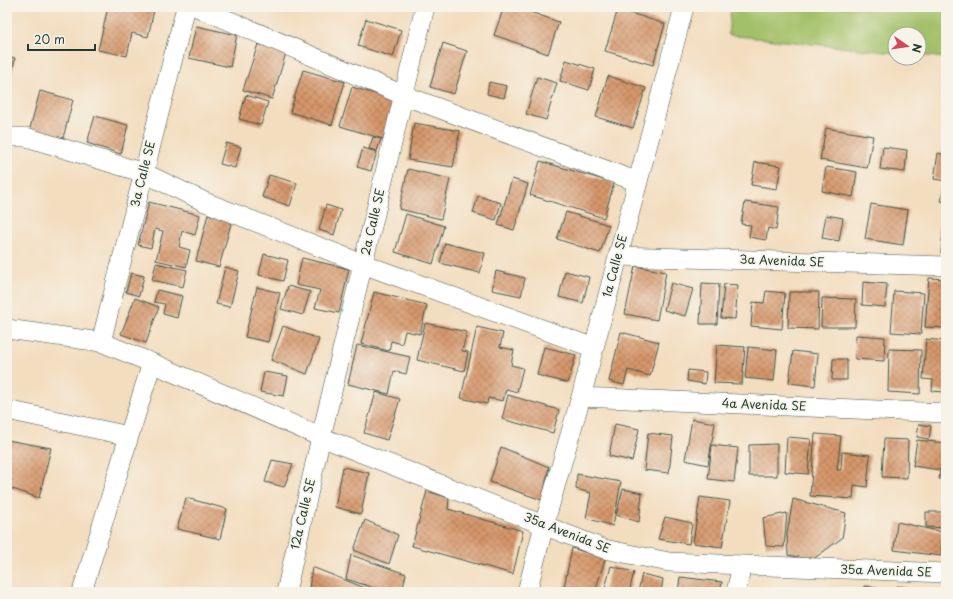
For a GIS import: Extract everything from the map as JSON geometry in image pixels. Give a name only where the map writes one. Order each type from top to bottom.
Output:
[{"type":"street","name":"3a Calle SE","points":[[100,342],[186,7]]},
{"type":"street","points":[[197,7],[403,95],[638,182]]},
{"type":"street","name":"2a Calle SE","points":[[321,436],[424,7]]},
{"type":"street","name":"1a Calle SE","points":[[527,592],[638,182],[680,8]]},
{"type":"street","points":[[7,137],[26,137],[144,173],[205,202],[363,264],[594,348]]},
{"type":"street","name":"3a Avenida SE","points":[[618,256],[946,266]]},
{"type":"street","name":"35a Avenida SE","points":[[7,328],[100,342],[321,436],[604,549],[669,562],[946,573]]},
{"type":"street","points":[[82,592],[152,363]]},
{"type":"street","name":"4a Avenida SE","points":[[581,397],[946,412]]},
{"type":"street","points":[[7,410],[129,436]]},
{"type":"street","name":"12a Calle SE","points":[[286,592],[321,436]]},
{"type":"street","points":[[736,592],[742,566]]},
{"type":"green space","points":[[731,7],[946,7],[946,58],[927,56],[927,26],[887,26],[887,52],[728,35]]},
{"type":"building","points":[[108,7],[142,7],[154,10],[148,37],[132,33],[127,56],[98,50]]},
{"type":"building","points":[[504,7],[516,7],[559,22],[548,54],[494,35]]},
{"type":"building","points":[[618,9],[665,24],[653,65],[605,51]]},
{"type":"building","points":[[366,19],[401,30],[393,57],[358,46]]},
{"type":"building","points":[[196,26],[237,35],[230,67],[189,58]]},
{"type":"building","points":[[443,43],[467,51],[454,94],[430,87]]},
{"type":"building","points":[[258,44],[286,53],[272,99],[243,90]]},
{"type":"building","points":[[7,57],[15,58],[8,93],[7,93]]},
{"type":"building","points":[[566,60],[595,69],[589,90],[560,81]]},
{"type":"building","points":[[303,70],[345,82],[332,125],[290,112]]},
{"type":"building","points":[[608,76],[646,88],[633,128],[596,117]]},
{"type":"building","points":[[537,77],[557,83],[546,120],[526,114]]},
{"type":"building","points":[[489,82],[507,86],[504,98],[487,94]]},
{"type":"building","points":[[352,87],[395,100],[383,139],[340,126]]},
{"type":"building","points":[[40,91],[73,100],[63,138],[29,132]]},
{"type":"building","points":[[246,95],[268,102],[261,125],[239,119]]},
{"type":"building","points":[[95,116],[128,125],[121,154],[87,143]]},
{"type":"building","points":[[414,123],[460,131],[453,167],[408,160]]},
{"type":"building","points":[[826,128],[873,136],[867,168],[820,160]]},
{"type":"building","points":[[373,137],[381,139],[377,151],[369,149]]},
{"type":"building","points":[[226,143],[241,147],[235,168],[220,164]]},
{"type":"building","points":[[883,147],[907,150],[905,172],[880,169]]},
{"type":"building","points":[[363,148],[377,152],[371,171],[357,167]]},
{"type":"building","points":[[938,153],[946,155],[946,181],[934,179]]},
{"type":"building","points":[[540,161],[614,183],[604,218],[530,195]]},
{"type":"building","points":[[755,162],[781,166],[777,189],[751,185]]},
{"type":"building","points":[[826,167],[857,172],[853,197],[822,191]]},
{"type":"building","points":[[408,169],[450,179],[441,219],[399,209]]},
{"type":"building","points":[[269,175],[297,183],[290,206],[262,197]]},
{"type":"building","points":[[512,179],[528,184],[514,230],[498,225]]},
{"type":"building","points":[[946,182],[946,202],[941,201]]},
{"type":"building","points":[[478,196],[501,203],[496,220],[473,213]]},
{"type":"building","points":[[149,202],[200,215],[195,235],[182,231],[179,247],[190,250],[186,267],[156,260],[163,231],[155,229],[151,248],[138,245]]},
{"type":"building","points":[[745,202],[779,207],[776,230],[768,228],[766,240],[749,237],[751,225],[741,224]]},
{"type":"building","points":[[871,204],[908,210],[903,245],[865,239]]},
{"type":"building","points":[[326,205],[341,210],[334,235],[319,230]]},
{"type":"building","points":[[566,212],[609,225],[600,253],[557,239]]},
{"type":"building","points":[[208,214],[232,220],[219,267],[196,261]]},
{"type":"building","points":[[406,214],[444,226],[433,264],[395,252]]},
{"type":"building","points":[[826,215],[843,218],[839,241],[822,238]]},
{"type":"building","points":[[944,221],[946,221],[946,253],[941,253]]},
{"type":"building","points":[[445,243],[485,253],[480,273],[440,263]]},
{"type":"building","points":[[264,254],[288,260],[283,281],[259,275]]},
{"type":"building","points":[[302,258],[349,269],[339,313],[315,308],[320,290],[296,285]]},
{"type":"building","points":[[156,263],[187,270],[183,287],[152,280]]},
{"type":"building","points":[[635,266],[666,272],[657,320],[625,314]]},
{"type":"building","points":[[225,267],[239,271],[230,307],[216,304]]},
{"type":"building","points":[[496,271],[525,278],[521,296],[492,290]]},
{"type":"building","points":[[565,271],[589,277],[583,303],[559,297]]},
{"type":"building","points":[[131,273],[144,276],[139,296],[126,292]]},
{"type":"building","points":[[929,278],[946,279],[946,328],[925,327]]},
{"type":"building","points":[[863,282],[887,284],[885,307],[862,305]]},
{"type":"building","points":[[671,283],[693,289],[685,316],[664,310]]},
{"type":"building","points":[[702,283],[719,284],[717,324],[700,324]]},
{"type":"building","points":[[724,284],[738,285],[735,319],[721,318]]},
{"type":"building","points":[[288,286],[310,292],[303,315],[281,309]]},
{"type":"building","points":[[257,287],[280,293],[268,342],[245,337]]},
{"type":"building","points":[[157,290],[182,296],[177,318],[163,314],[165,304],[154,302]]},
{"type":"building","points":[[766,291],[785,293],[782,329],[751,326],[753,302],[764,303]]},
{"type":"building","points":[[894,291],[924,293],[921,334],[891,332]]},
{"type":"building","points":[[374,292],[427,305],[420,334],[405,331],[402,344],[391,341],[389,351],[361,344]]},
{"type":"building","points":[[789,292],[819,292],[818,329],[788,328]]},
{"type":"building","points":[[135,298],[159,307],[146,343],[121,334]]},
{"type":"building","points":[[822,298],[856,299],[855,327],[821,327]]},
{"type":"building","points":[[425,323],[467,332],[462,351],[468,352],[464,371],[417,360]]},
{"type":"building","points":[[283,326],[319,339],[307,374],[271,360]]},
{"type":"building","points":[[477,327],[503,333],[500,347],[514,350],[511,365],[523,368],[517,392],[506,389],[503,401],[488,398],[487,404],[461,398]]},
{"type":"building","points":[[621,332],[659,342],[650,376],[628,370],[624,385],[609,381]]},
{"type":"building","points":[[856,335],[885,337],[884,361],[855,359]]},
{"type":"building","points":[[926,339],[946,341],[945,392],[932,391],[933,380],[923,379]]},
{"type":"building","points":[[357,345],[410,357],[406,374],[394,371],[389,394],[348,384]]},
{"type":"building","points":[[717,345],[745,347],[742,384],[714,383]]},
{"type":"building","points":[[544,347],[576,355],[568,383],[537,375]]},
{"type":"building","points":[[748,347],[777,350],[774,381],[745,378]]},
{"type":"building","points":[[889,349],[921,350],[920,394],[888,392]]},
{"type":"building","points":[[793,351],[818,354],[815,386],[789,383]]},
{"type":"building","points":[[833,359],[847,359],[847,380],[832,380]]},
{"type":"building","points":[[688,370],[706,372],[705,384],[687,381]]},
{"type":"building","points":[[264,372],[288,376],[284,396],[260,392]]},
{"type":"building","points":[[376,392],[400,399],[387,440],[364,433]]},
{"type":"building","points":[[508,395],[559,410],[553,433],[502,419]]},
{"type":"building","points":[[692,419],[715,423],[708,465],[685,460]]},
{"type":"building","points":[[615,424],[639,429],[632,461],[609,456]]},
{"type":"building","points":[[919,424],[931,426],[929,439],[917,437]]},
{"type":"building","points":[[648,433],[673,436],[669,473],[644,470]]},
{"type":"building","points":[[815,434],[841,436],[837,470],[841,470],[842,452],[870,455],[867,487],[854,485],[853,499],[810,496]]},
{"type":"building","points":[[787,437],[811,439],[808,474],[785,472]]},
{"type":"building","points":[[884,439],[908,440],[907,478],[882,477]]},
{"type":"building","points":[[7,440],[51,448],[39,498],[7,487]]},
{"type":"building","points":[[917,440],[946,443],[946,479],[939,479],[940,470],[913,466]]},
{"type":"building","points":[[777,444],[777,476],[749,476],[749,445]]},
{"type":"building","points":[[712,445],[738,448],[734,482],[708,479]]},
{"type":"building","points":[[501,447],[549,467],[542,500],[490,482]]},
{"type":"building","points":[[272,460],[293,464],[284,487],[265,482]]},
{"type":"building","points":[[343,467],[369,473],[361,514],[335,507]]},
{"type":"building","points":[[577,474],[621,482],[613,526],[586,518],[591,493],[576,489]]},
{"type":"building","points":[[623,489],[642,493],[639,522],[616,515]]},
{"type":"building","points":[[427,491],[449,498],[448,509],[523,531],[513,574],[412,546]]},
{"type":"building","points":[[700,497],[730,501],[722,547],[693,543]]},
{"type":"building","points":[[186,498],[227,509],[220,539],[177,529]]},
{"type":"building","points":[[793,499],[846,513],[842,538],[812,560],[788,555],[787,534]]},
{"type":"building","points":[[926,512],[946,512],[946,528],[926,527]]},
{"type":"building","points":[[787,513],[784,547],[766,546],[763,518]]},
{"type":"building","points":[[665,517],[692,523],[689,544],[658,539]]},
{"type":"building","points":[[365,520],[398,535],[389,564],[354,550]]},
{"type":"building","points":[[897,522],[943,532],[941,556],[894,550]]},
{"type":"building","points":[[572,548],[605,559],[595,592],[563,592]]},
{"type":"building","points":[[351,555],[406,574],[402,592],[387,592],[346,579]]},
{"type":"building","points":[[611,566],[634,572],[629,592],[604,592]]},
{"type":"building","points":[[312,567],[365,588],[364,592],[318,592],[309,589]]},
{"type":"building","points":[[642,574],[663,579],[661,592],[638,592]]},
{"type":"building","points":[[680,577],[722,582],[720,592],[678,592]]},
{"type":"building","points":[[864,586],[894,591],[894,592],[863,592]]},
{"type":"building","points":[[897,586],[923,591],[923,592],[896,592]]}]
